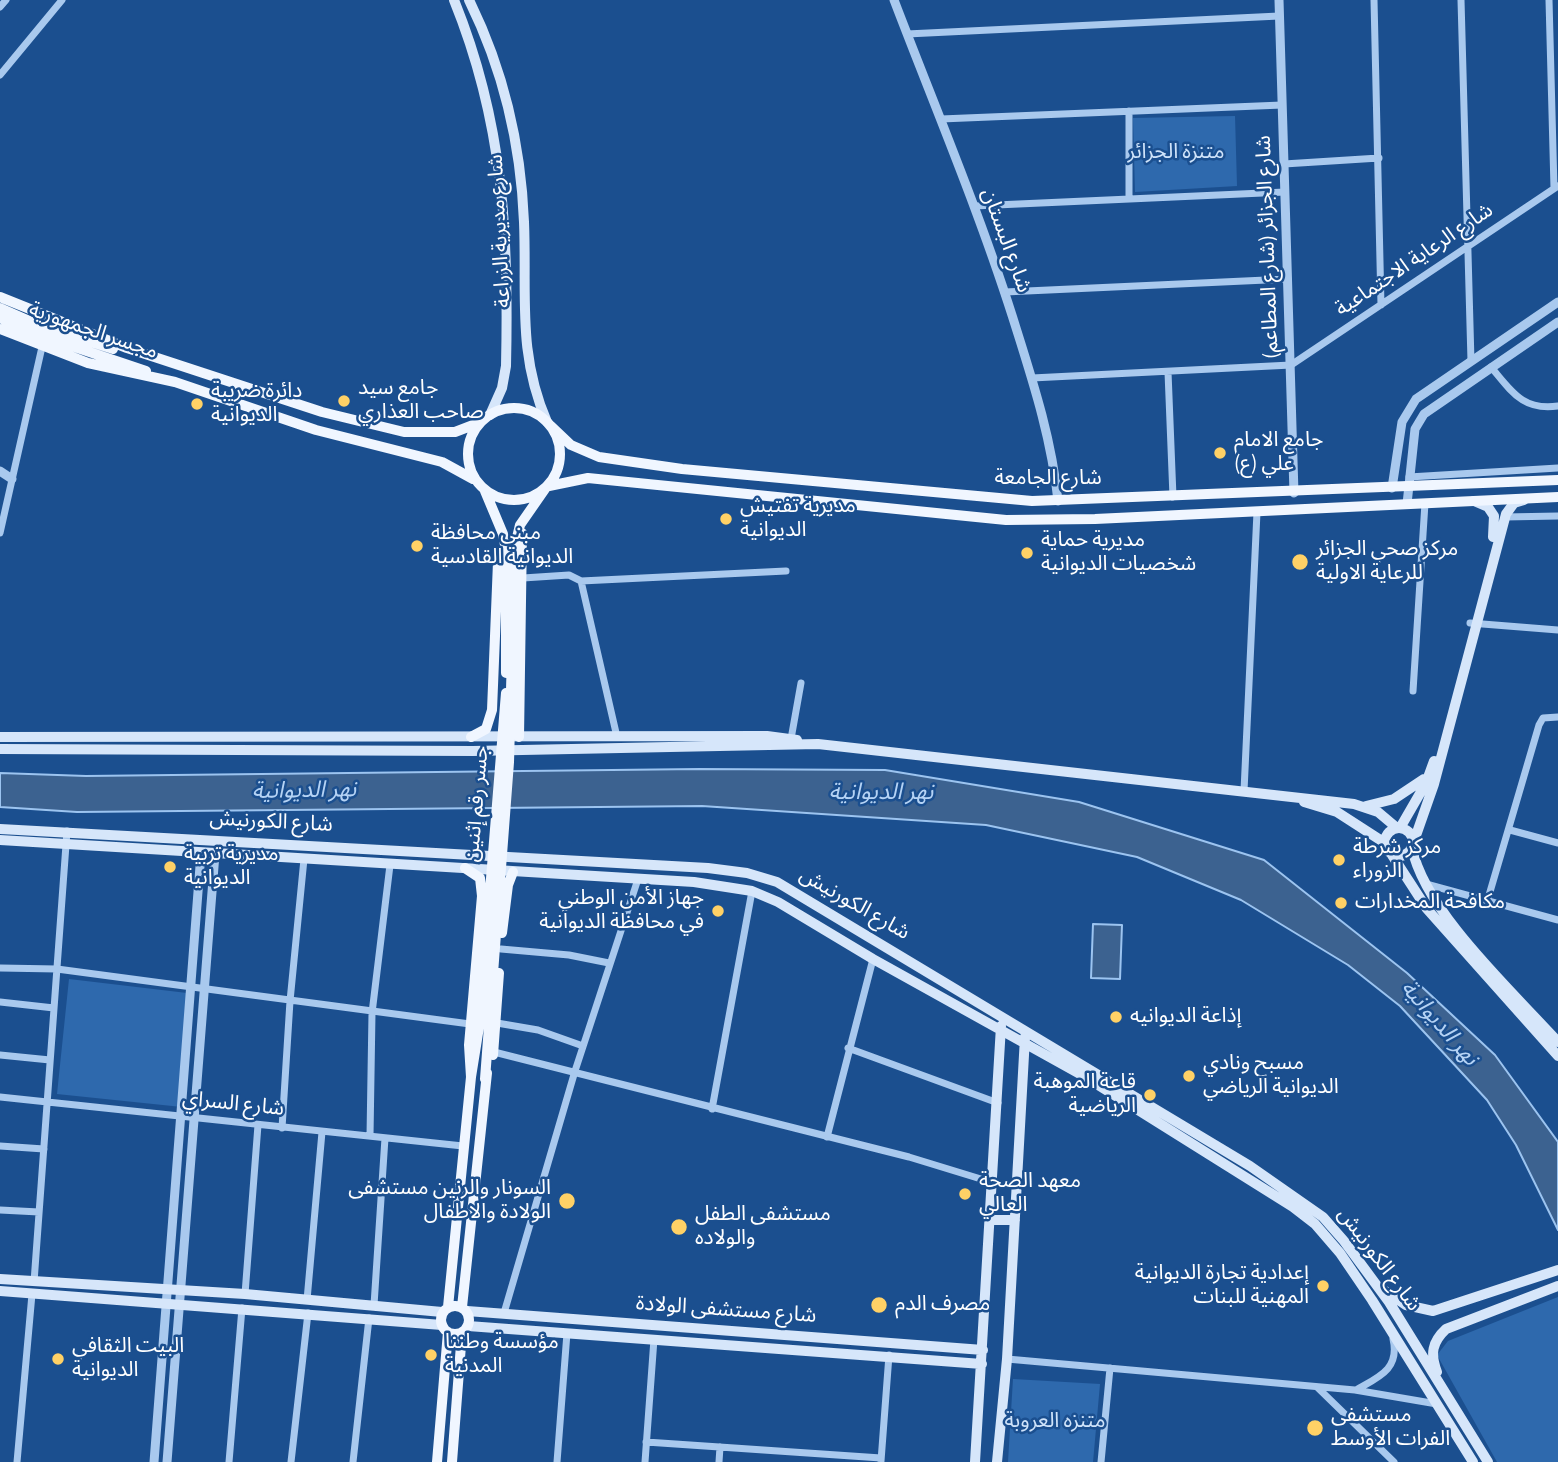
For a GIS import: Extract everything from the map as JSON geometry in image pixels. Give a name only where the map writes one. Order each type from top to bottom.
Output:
[{"type":"main road","name":"شارع مديرية الزراعة","points":[[454,0],[469,37],[490,112],[506,223],[506,366],[502,388],[485,418]]},
{"type":"main road","name":"شارع مديرية الزراعة","points":[[469,0],[496,64],[517,155],[524,220],[526,354],[536,398],[549,424]]},
{"type":"main road","points":[[0,297],[164,361],[322,412],[404,432],[455,432],[513,409],[536,415],[549,424],[559,441],[559,468],[526,516],[515,546],[518,751]]},
{"type":"main road","name":"مجسر الجمهورية","points":[[0,308],[175,382]]},
{"type":"main road","name":"مجسر الجمهورية","points":[[0,318],[30,332],[97,349],[164,361]]},
{"type":"main road","points":[[0,329],[42,347],[107,368],[175,382],[316,430],[442,462],[473,479],[485,491],[497,517],[514,581]]},
{"type":"main road","points":[[473,479],[467,453],[474,432],[485,418]]},
{"type":"main road","name":"شارع الجامعة","points":[[549,424],[571,445],[599,457],[682,469],[1009,500],[1058,501],[1294,493],[1392,488],[1409,482],[1439,486],[1558,480]]},
{"type":"main road","name":"شارع الجامعة","points":[[547,487],[574,479],[600,479],[718,494],[1006,520],[1095,519],[1558,497]]},
{"type":"main road","points":[[1431,503],[1432,493],[1439,486]]},
{"type":"main road","points":[[485,491],[513,499],[547,487]]},
{"type":"main road","points":[[1385,843],[1387,835],[1399,828],[1430,774],[1505,517],[1514,503],[1533,498]]},
{"type":"main road","points":[[1095,519],[1096,499]]},
{"type":"main road","points":[[1006,520],[1009,500]]},
{"type":"main road","points":[[1392,855],[1401,856],[1412,846],[1432,792],[1473,623],[1496,523],[1490,510],[1474,500]]},
{"type":"main road","points":[[471,737],[486,729],[492,710],[498,618],[497,517]]},
{"type":"main road","name":"جسر رقم إثنين","points":[[484,1024],[514,581]]},
{"type":"main road","points":[[0,737],[767,736],[1363,806],[1384,815],[1411,835],[1422,883],[1454,927],[1558,1042]]},
{"type":"main road","points":[[471,737],[473,751]]},
{"type":"main road","points":[[0,749],[518,751],[818,744]]},
{"type":"main road","points":[[1363,806],[1402,796],[1430,774]]},
{"type":"main road","points":[[1280,795],[1337,812],[1385,843],[1427,909],[1558,1056]]},
{"type":"main road","name":"شارع الكورنيش","points":[[0,829],[717,869],[777,882],[1250,1166],[1323,1217],[1375,1282],[1487,1462]]},
{"type":"main road","points":[[84,832],[77,839],[84,845]]},
{"type":"main road","name":"شارع الكورنيش","points":[[0,840],[712,884],[752,891],[768,897],[903,976],[1025,1042],[1257,1182],[1304,1215],[1340,1253],[1473,1462]]},
{"type":"main road","points":[[248,856],[251,841]]},
{"type":"main road","points":[[452,1462],[485,1079],[482,890],[480,878],[465,868]]},
{"type":"main road","points":[[712,884],[717,869]]},
{"type":"main road","points":[[437,1462],[445,1310],[471,1077],[500,949],[508,885],[513,873]]},
{"type":"main road","points":[[768,897],[777,882]]},
{"type":"main road","points":[[903,976],[910,960]]},
{"type":"main road","points":[[975,1462],[999,1104],[1002,1015]]},
{"type":"main road","points":[[484,1024],[494,1052],[485,1079]]},
{"type":"main road","points":[[997,1462],[1007,1359],[1026,1030]]},
{"type":"main road","points":[[991,1220],[1015,1220]]},
{"type":"main road","points":[[1375,1282],[1406,1305],[1433,1311],[1558,1270]]},
{"type":"main road","points":[[0,1279],[445,1310],[464,1309]]},
{"type":"main road","points":[[1442,1386],[1432,1352],[1440,1335],[1454,1326],[1554,1288]]},
{"type":"main road","points":[[0,1291],[369,1318],[465,1329]]},
{"type":"main road","name":"شارع مستشفى الولادة","points":[[464,1309],[983,1350]]},
{"type":"main road","name":"شارع مستشفى الولادة","points":[[465,1329],[568,1333],[982,1364]]},
{"type":"main road","points":[[741,1345],[743,1331]]},
{"type":"street","points":[[0,7],[6,0]]},
{"type":"street","points":[[0,74],[62,0]]},
{"type":"street","name":"شارع البستان","points":[[894,0],[1005,292],[1049,438],[1058,501]]},
{"type":"street","name":"شارع الجزائر (شارع المطاعم)","points":[[1279,0],[1294,493]]},
{"type":"street","points":[[1374,0],[1381,305]]},
{"type":"street","points":[[1461,0],[1471,361]]},
{"type":"street","points":[[1549,0],[1556,187]]},
{"type":"street","points":[[907,34],[1279,16]]},
{"type":"street","points":[[941,119],[1282,105]]},
{"type":"street","points":[[1129,111],[1129,198]]},
{"type":"street","points":[[1284,164],[1379,158]]},
{"type":"street","name":"شارع الرعاية الاجتماعية","points":[[1291,365],[1556,187]]},
{"type":"street","points":[[974,206],[1285,192]]},
{"type":"street","points":[[1005,292],[1288,279]]},
{"type":"street","points":[[1392,488],[1402,422],[1421,395],[1558,302]]},
{"type":"street","points":[[1407,504],[1415,429],[1431,407],[1558,322]]},
{"type":"street","points":[[1492,346],[1502,360]]},
{"type":"street","points":[[0,531],[42,347]]},
{"type":"street","points":[[1032,379],[1291,365]]},
{"type":"street","points":[[1491,367],[1528,405],[1541,408],[1558,406]]},
{"type":"street","points":[[1168,372],[1173,497]]},
{"type":"street","points":[[1421,395],[1431,407]]},
{"type":"street","points":[[1409,482],[1558,468]]},
{"type":"street","points":[[0,471],[12,479]]},
{"type":"street","points":[[1413,691],[1431,503]]},
{"type":"street","points":[[1244,791],[1257,512]]},
{"type":"street","points":[[1505,517],[1558,516]]},
{"type":"street","points":[[514,581],[569,575],[581,581],[786,571]]},
{"type":"street","points":[[581,581],[617,737]]},
{"type":"street","points":[[1473,623],[1558,630]]},
{"type":"street","points":[[791,739],[802,683]]},
{"type":"street","points":[[1487,902],[1539,725],[1543,718],[1558,717]]},
{"type":"street","points":[[1510,830],[1558,843]]},
{"type":"street","points":[[34,1282],[67,831]]},
{"type":"street","points":[[154,1462],[201,853]]},
{"type":"street","points":[[167,1462],[215,854]]},
{"type":"street","points":[[282,1128],[290,1001],[304,859]]},
{"type":"street","points":[[370,1136],[372,1013],[390,865]]},
{"type":"street","points":[[504,1313],[575,1071],[638,879]]},
{"type":"street","points":[[1422,883],[1558,920]]},
{"type":"street","points":[[712,1109],[752,891]]},
{"type":"street","points":[[500,949],[569,955],[610,962]]},
{"type":"street","points":[[827,1137],[873,959]]},
{"type":"street","points":[[0,968],[57,969],[372,1013],[538,1030],[583,1046]]},
{"type":"street","points":[[0,1002],[54,1008]]},
{"type":"street","points":[[848,1048],[999,1104]]},
{"type":"street","points":[[494,1052],[827,1137],[994,1183]]},
{"type":"street","points":[[0,1055],[50,1060]]},
{"type":"street","name":"شارع السراي","points":[[0,1097],[463,1146]]},
{"type":"street","points":[[245,1294],[258,1125]]},
{"type":"street","points":[[307,1300],[322,1132]]},
{"type":"street","points":[[374,1305],[385,1138]]},
{"type":"street","points":[[0,1146],[44,1149]]},
{"type":"street","points":[[0,1210],[39,1212]]},
{"type":"street","points":[[17,1462],[32,1294]]},
{"type":"street","points":[[229,1462],[242,1308]]},
{"type":"street","points":[[291,1462],[308,1314]]},
{"type":"street","points":[[353,1462],[369,1318]]},
{"type":"street","points":[[1355,1390],[1380,1377],[1393,1364],[1395,1348],[1392,1332]]},
{"type":"street","points":[[557,1462],[568,1333]]},
{"type":"street","points":[[645,1462],[654,1339]]},
{"type":"street","points":[[646,1442],[881,1460],[889,1355]]},
{"type":"street","points":[[1007,1359],[1355,1390],[1437,1404]]},
{"type":"street","points":[[1101,1462],[1110,1368]]},
{"type":"street","points":[[1316,1387],[1394,1462]]},
{"type":"street","points":[[719,1462],[720,1447]]},
{"type":"street","points":[[790,1462],[791,1452]]},
{"type":"green space","name":"متنزة الجزائر","points":[[1235,116],[1237,186],[1135,192],[1133,118]]},
{"type":"green space","points":[[69,979],[187,993],[182,1107],[57,1094]]},
{"type":"green space","points":[[1558,1297],[1558,1462],[1497,1462],[1437,1355],[1448,1341]]},
{"type":"green space","name":"متنزه العروبة","points":[[1013,1379],[1100,1384],[1093,1462],[1008,1462]]},
{"type":"water","name":"نهر الديوانية","points":[[699,769],[885,770],[1079,802],[1264,860],[1407,973],[1495,1055],[1558,1142],[1558,1230],[1516,1145],[1487,1100],[1400,1006],[1348,965],[1241,900],[1137,857],[986,825],[702,806],[77,812],[0,807],[0,773],[86,776]]},
{"type":"water","points":[[1093,924],[1122,925],[1120,979],[1091,978]]},
{"type":"place","name":"جامع سيد صاحب العذاري","points":[[344,401]]},
{"type":"place","name":"دائرة ضريبة الديوانية","points":[[197,404]]},
{"type":"place","name":"جامع الامام علي (ع)","points":[[1220,453]]},
{"type":"place","name":"مديرية تفتيش الديوانية","points":[[726,519]]},
{"type":"place","name":"مبنى محافظة الديوانية القادسية","points":[[417,546]]},
{"type":"place","name":"مديرية حماية شخصيات الديوانية","points":[[1027,553]]},
{"type":"place","name":"مركز صحي الجزائر للرعاية الاولية","points":[[1300,562]]},
{"type":"place","name":"مركز شرطة الزوراء","points":[[1339,860]]},
{"type":"place","name":"مديرية تربية الديوانية","points":[[170,867]]},
{"type":"place","name":"مكافحة المخدارات","points":[[1341,903]]},
{"type":"place","name":"جهاز الأمن الوطني في محافظة الديوانية","points":[[718,911]]},
{"type":"place","name":"إذاعة الديوانيه","points":[[1116,1017]]},
{"type":"place","name":"مسبح ونادي الديوانية الرياضي","points":[[1189,1076]]},
{"type":"place","name":"قاعة الموهبة الرياضية","points":[[1150,1095]]},
{"type":"place","name":"معهد الصحة العالي","points":[[965,1194]]},
{"type":"place","name":"السونار والرنين مستشفى الولادة والاطفال","points":[[567,1201]]},
{"type":"place","name":"مستشفى الطفل والولاده","points":[[679,1227]]},
{"type":"place","name":"إعدادية تجارة الديوانية المهنية للبنات","points":[[1323,1286]]},
{"type":"place","name":"مصرف الدم","points":[[879,1305]]},
{"type":"place","name":"مؤسسة وطننا المدنية","points":[[431,1355]]},
{"type":"place","name":"البيت الثقافي الديوانية","points":[[58,1359]]},
{"type":"place","name":"مستشفى الفرات الأوسط","points":[[1315,1428]]}]
